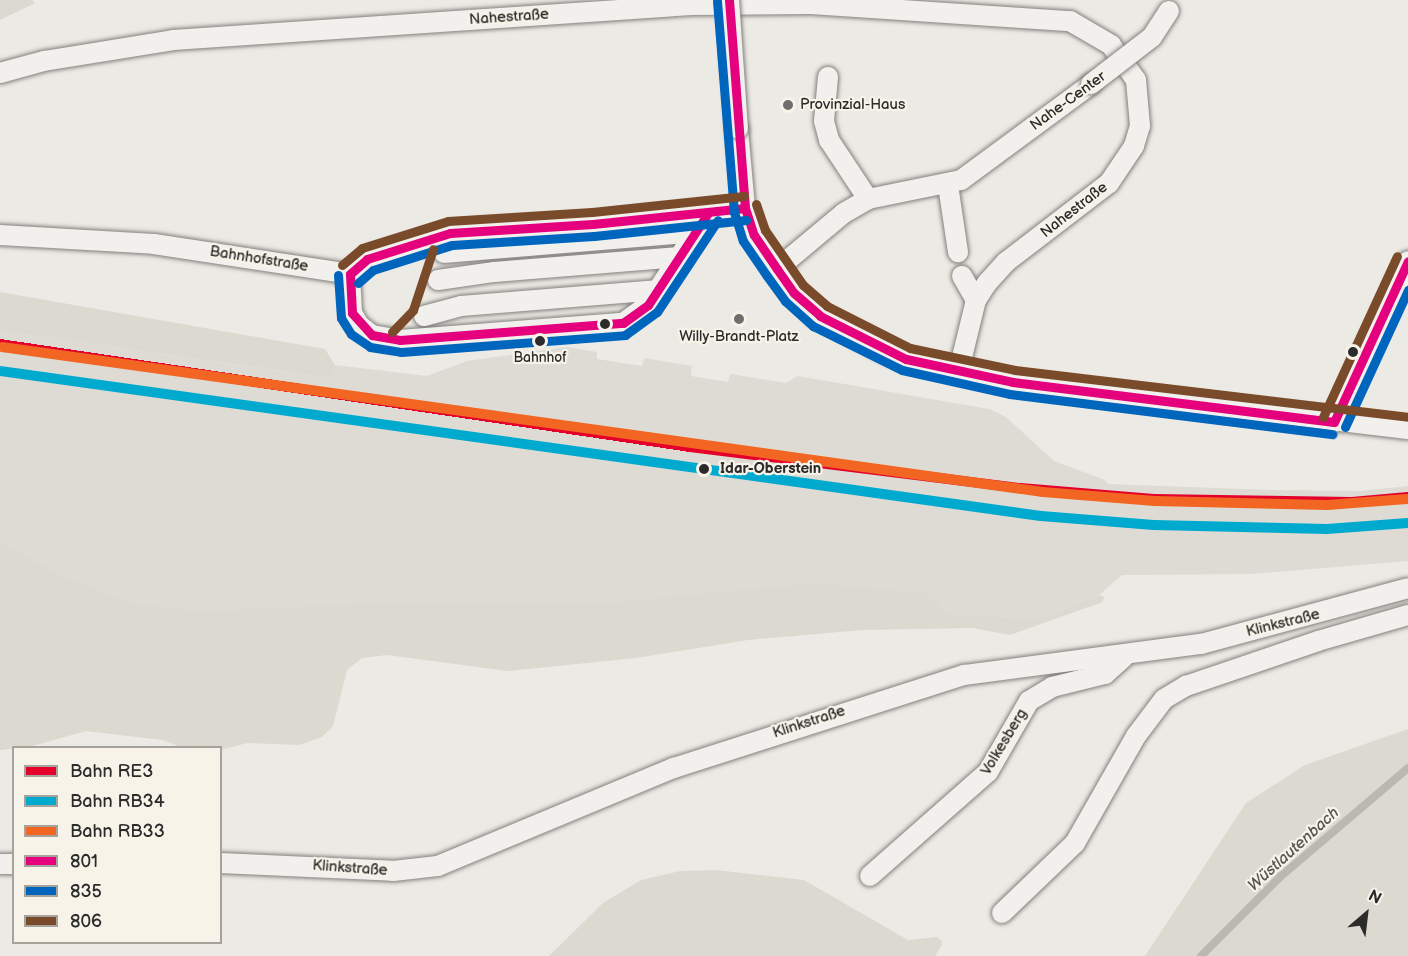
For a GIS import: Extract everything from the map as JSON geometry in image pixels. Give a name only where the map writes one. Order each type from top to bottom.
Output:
[{"type":"street","points":[[729,0],[745,208],[754,235],[777,269],[794,293],[820,316],[862,340],[906,359],[1013,382],[1408,429]]},
{"type":"street","name":"Nahestraße","points":[[0,73],[54,59],[173,40],[692,5],[811,4],[1070,21],[1110,45],[1136,80],[1140,126],[1134,146],[1123,168],[1109,183],[1006,262],[976,300],[958,370]]},
{"type":"street","name":"Nahe-Center","points":[[777,269],[844,213],[868,199],[892,191],[948,185],[1092,84],[1152,37],[1171,5]]},
{"type":"street","points":[[828,77],[824,112],[829,140],[868,199]]},
{"type":"street","points":[[948,185],[958,252]]},
{"type":"street","points":[[708,213],[659,290],[637,316],[623,323],[400,340],[372,335],[360,325],[352,313],[350,274],[367,259],[450,233],[708,213],[745,208]]},
{"type":"street","points":[[444,254],[698,232]]},
{"type":"street","points":[[400,340],[424,316],[438,280],[450,233]]},
{"type":"street","name":"Bahnhofstraße","points":[[0,235],[154,244],[350,274]]},
{"type":"street","points":[[438,280],[494,272],[682,257]]},
{"type":"street","points":[[1334,422],[1408,261]]},
{"type":"street","points":[[962,276],[976,300]]},
{"type":"street","points":[[424,316],[460,306],[659,290]]},
{"type":"street","name":"Klinkstraße","points":[[222,863],[393,871],[438,866],[674,768],[878,700],[964,675],[1124,657],[1201,644],[1408,588]]},
{"type":"street","points":[[1002,913],[1075,843],[1137,736],[1164,699],[1186,686],[1318,641],[1408,615]]},
{"type":"street","name":"Volkesberg","points":[[870,876],[988,772],[1029,700],[1052,687],[1105,674],[1124,657]]},
{"type":"shaded area","points":[[0,0],[32,0],[35,3],[0,20]]},
{"type":"shaded area","points":[[0,292],[325,349],[335,365],[331,378],[0,331]]},
{"type":"shaded area","points":[[0,331],[330,378],[335,365],[427,376],[467,361],[567,347],[597,352],[597,359],[642,366],[644,358],[692,366],[691,376],[728,382],[730,374],[786,383],[798,376],[989,409],[1006,417],[1054,461],[1105,480],[1108,484],[1360,491],[1408,486],[1408,561],[1251,574],[1122,575],[1099,595],[1050,616],[1030,618],[946,613],[925,592],[818,582],[604,602],[206,611],[134,603],[58,573],[0,541]]},
{"type":"shaded area","points":[[0,541],[58,573],[134,603],[206,611],[414,602],[604,602],[818,582],[925,592],[947,613],[1030,618],[1050,616],[1099,595],[1104,597],[1103,602],[1010,635],[972,628],[862,630],[748,640],[636,658],[508,671],[387,655],[362,658],[347,670],[333,726],[322,737],[299,745],[247,743],[222,750],[222,746],[178,746],[162,740],[86,731],[33,746],[12,746],[12,749],[0,750]]},
{"type":"shaded area","points":[[1408,729],[1408,956],[1145,956],[1246,803],[1305,765]]},
{"type":"shaded area","points":[[716,870],[804,880],[908,940],[937,937],[942,941],[941,947],[935,956],[549,956],[603,903],[641,880],[680,871]]},
{"type":"waterway","name":"Wüstlautenbach","points":[[1201,956],[1280,877],[1408,768]]},
{"type":"rail line","name":"RE3","points":[[0,344],[690,447],[1020,488],[1154,499],[1352,502],[1408,497]]},
{"type":"rail line","name":"RB33","points":[[2,347],[1043,492],[1155,501],[1327,505],[1407,499]]},
{"type":"rail line","name":"RB34","points":[[0,371],[1041,516],[1154,525],[1327,529],[1408,523]]},
{"type":"transit line","name":"801","points":[[729,0],[745,208],[754,235],[777,269],[794,293],[820,316],[906,359],[1013,382],[1334,422]]},
{"type":"transit line","name":"835","points":[[717,1],[734,212],[743,241],[767,276],[785,301],[813,326],[902,370],[1010,394],[1333,434]]},
{"type":"transit line","name":"806","points":[[342,265],[362,248],[448,221],[592,212],[744,196]]},
{"type":"transit line","name":"806","points":[[756,204],[765,230],[803,285],[827,306],[910,348],[1015,370],[1408,417]]},
{"type":"transit line","name":"801","points":[[350,274],[367,259],[450,233],[593,224],[745,208]]},
{"type":"transit line","name":"801","points":[[350,274],[352,313],[372,335],[400,340],[623,323],[648,305],[708,213]]},
{"type":"transit line","name":"835","points":[[338,275],[341,318],[351,334],[370,347],[401,352],[625,335],[657,312],[718,220]]},
{"type":"transit line","name":"835","points":[[358,283],[373,270],[452,245],[594,236],[746,220]]},
{"type":"transit line","name":"806","points":[[392,332],[413,310],[433,249]]},
{"type":"transit line","name":"806","points":[[1323,417],[1397,256]]},
{"type":"transit line","name":"801","points":[[1334,422],[1408,261]]},
{"type":"transit line","name":"835","points":[[1345,427],[1408,290]]},
{"type":"place","name":"Provinzial-Haus","points":[[788,105]]},
{"type":"place","name":"Willy-Brandt-Platz","points":[[739,319]]},
{"type":"place","name":"Bahnhof","points":[[540,341]]},
{"type":"place","name":"Idar-Oberstein","points":[[704,469]]}]
